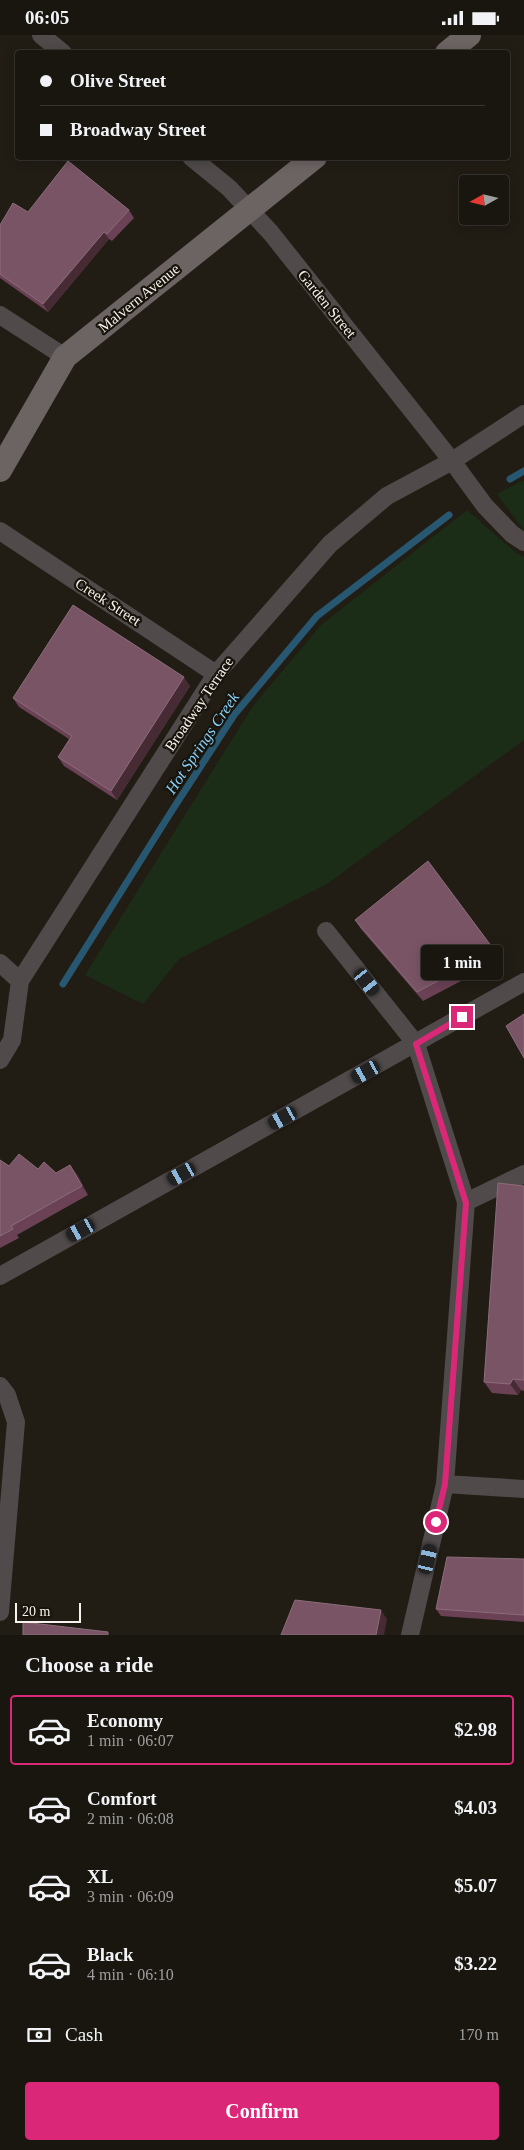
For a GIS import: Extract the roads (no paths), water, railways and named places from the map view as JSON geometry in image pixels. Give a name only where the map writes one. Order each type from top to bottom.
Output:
[{"type":"main road","name":"Malvern Avenue","points":[[0,471],[65,357],[311,160]]},
{"type":"street","points":[[41,35],[59,50]]},
{"type":"street","name":"Garden Street","points":[[195,160],[229,188],[271,233],[452,461],[485,506],[512,534],[524,542]]},
{"type":"street","points":[[0,315],[65,357]]},
{"type":"street","name":"Broadway Terrace","points":[[0,1060],[12,1040],[20,981],[216,673],[330,544],[387,496],[452,461],[524,413]]},
{"type":"street","name":"Creek Street","points":[[0,531],[216,673]]},
{"type":"street","points":[[326,931],[416,1044],[466,1203],[445,1484],[410,1635]]},
{"type":"street","points":[[0,963],[20,981]]},
{"type":"street","points":[[0,1276],[524,982]]},
{"type":"street","points":[[466,1203],[524,1175]]},
{"type":"street","points":[[0,1386],[7,1395],[16,1422],[0,1611]]},
{"type":"street","points":[[445,1484],[524,1489]]},
{"type":"waterway","name":"Hot Springs Creek","points":[[510,479],[524,471]]},
{"type":"waterway","name":"Hot Springs Creek","points":[[63,984],[234,715],[317,616],[449,515]]}]
